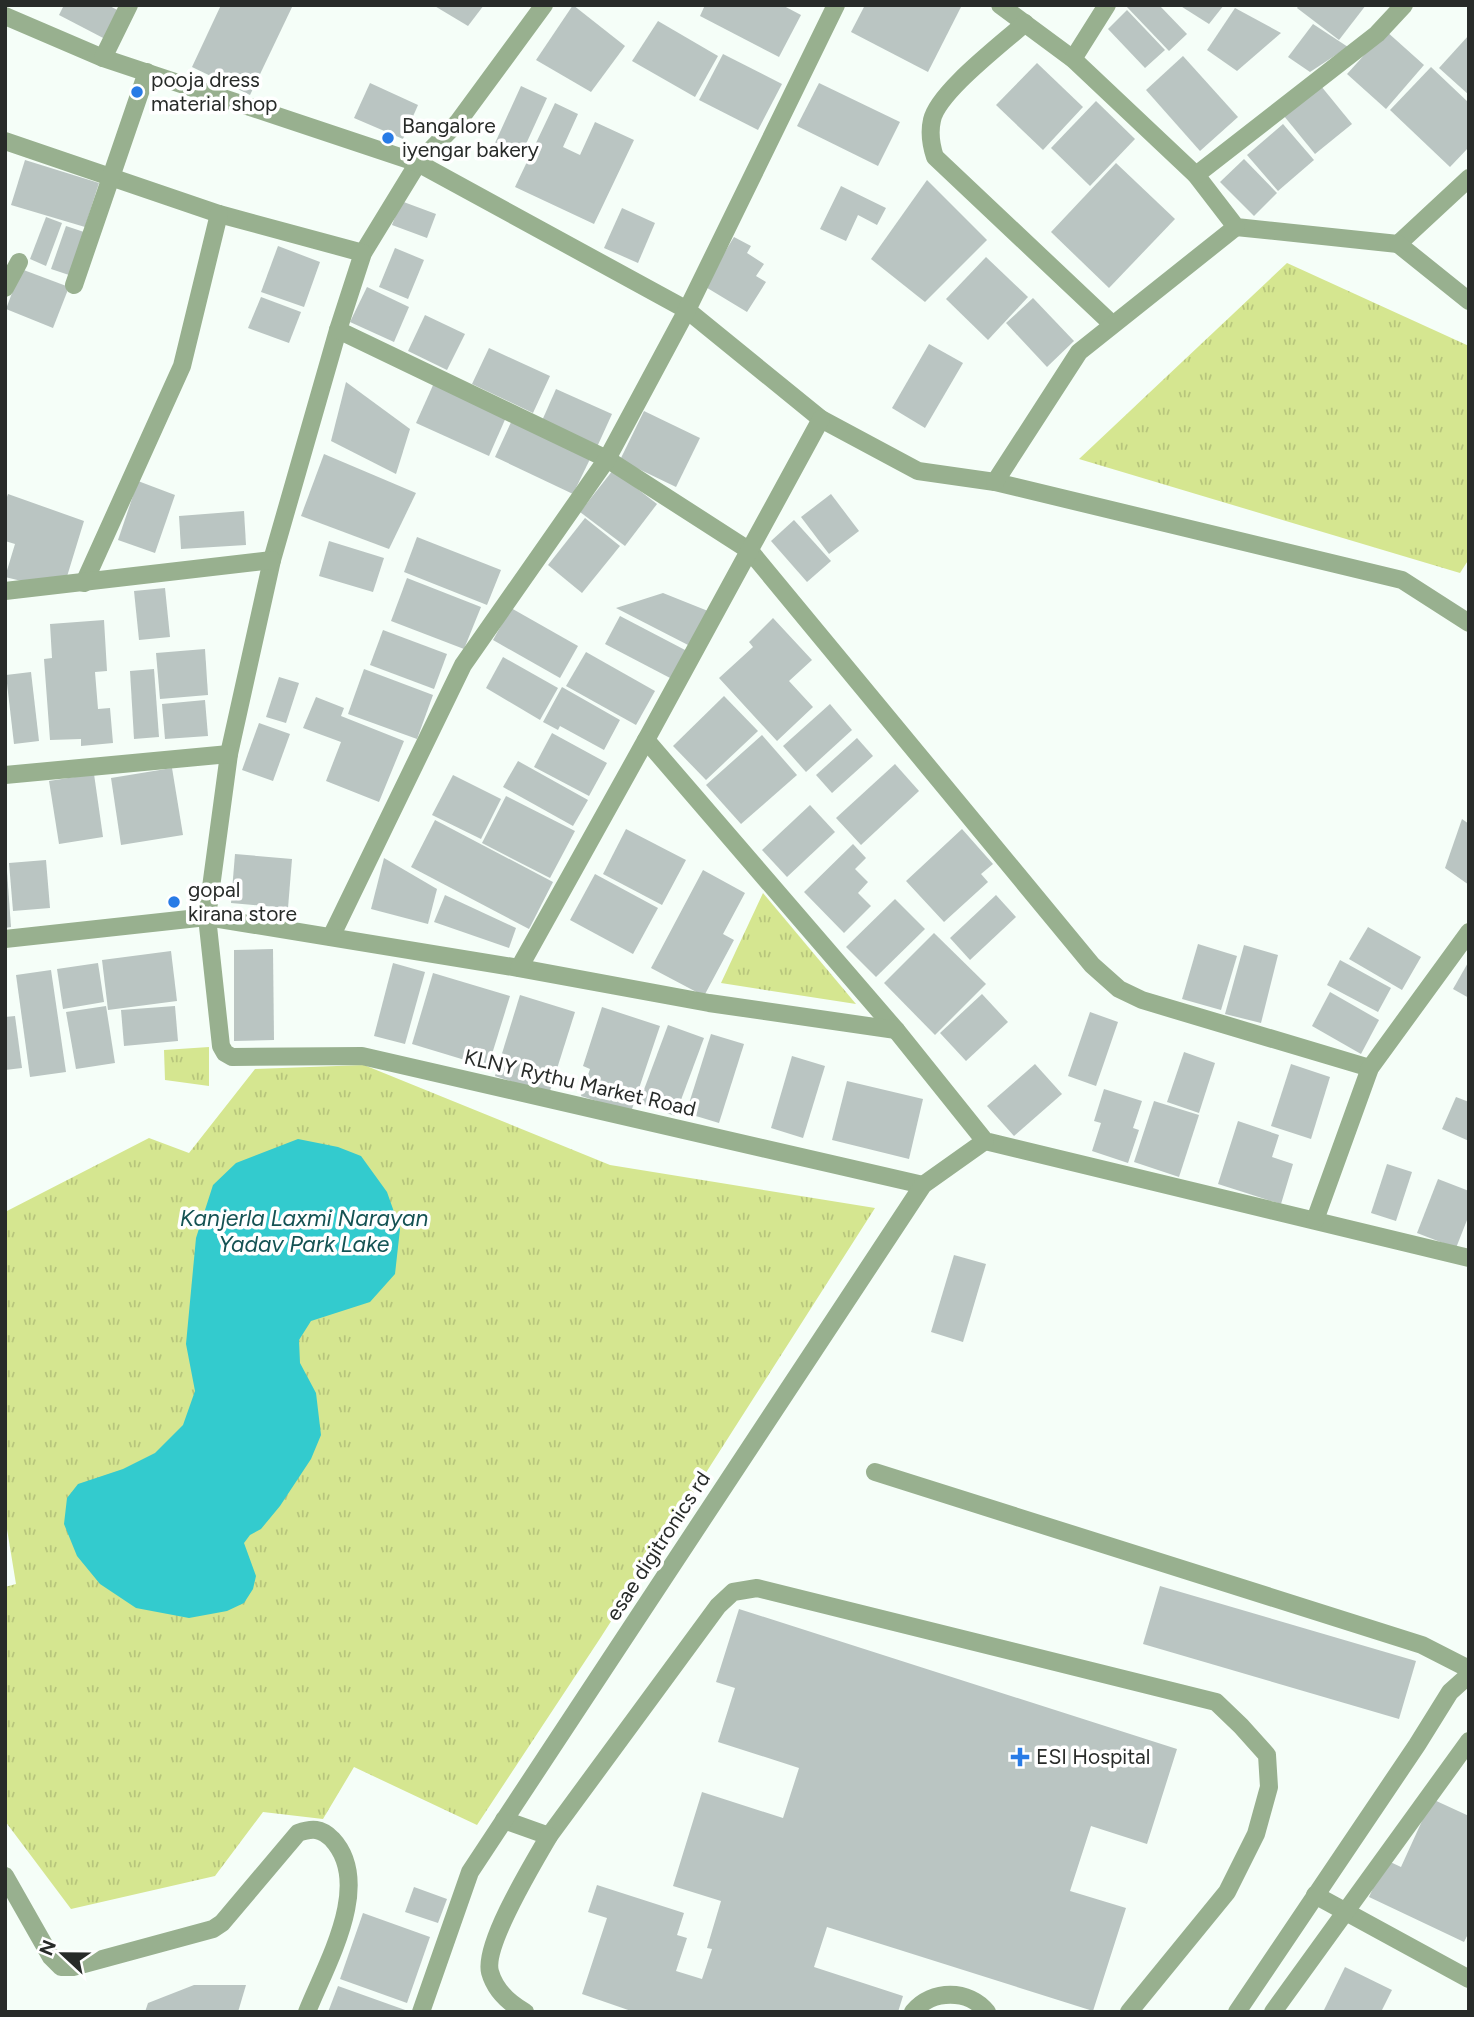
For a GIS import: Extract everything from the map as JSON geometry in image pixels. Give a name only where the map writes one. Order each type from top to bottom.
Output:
[{"type":"street","points":[[103,58],[129,5]]},
{"type":"street","points":[[208,917],[229,754],[272,560],[363,253],[418,163],[458,122],[544,5]]},
{"type":"street","points":[[331,937],[463,665],[607,459],[687,310],[836,5]]},
{"type":"street","points":[[1000,5],[1073,59],[1196,175],[1236,227]]},
{"type":"street","points":[[1073,59],[1107,5]]},
{"type":"street","points":[[1196,175],[1377,34],[1404,5]]},
{"type":"street","points":[[5,16],[103,58],[418,163],[687,310],[821,419],[918,471],[995,482],[1402,580],[1469,623]]},
{"type":"street","points":[[1025,23],[946,94],[932,118],[930,139],[935,157],[1111,324]]},
{"type":"street","points":[[74,285],[147,72]]},
{"type":"street","points":[[5,141],[219,214],[363,253]]},
{"type":"street","points":[[1398,244],[1469,178]]},
{"type":"street","points":[[84,583],[182,366],[219,214]]},
{"type":"street","points":[[995,482],[1079,352],[1236,227],[1398,244],[1469,301]]},
{"type":"street","points":[[5,288],[19,262]]},
{"type":"street","points":[[338,330],[607,459],[750,551],[1092,965],[1119,989],[1142,1000],[1370,1068]]},
{"type":"street","points":[[519,968],[821,419]]},
{"type":"street","points":[[5,591],[272,560]]},
{"type":"street","points":[[646,740],[896,1030],[985,1141],[1469,1258]]},
{"type":"street","points":[[5,775],[229,754]]},
{"type":"street","points":[[5,939],[208,917],[519,968],[709,1003],[896,1030]]},
{"type":"street","name":"KLNY Rythu Market Road","points":[[208,917],[221,1046],[225,1053],[232,1057],[362,1056],[923,1185]]},
{"type":"street","points":[[1315,1220],[1370,1068],[1469,932]]},
{"type":"street","name":"esae digitronics rd","points":[[421,2012],[470,1872],[923,1185],[985,1141]]},
{"type":"street","points":[[875,1472],[1422,1645],[1469,1669]]},
{"type":"street","points":[[525,2012],[499,1992],[489,1969],[501,1924],[549,1836],[718,1606],[733,1592],[757,1588],[1216,1702],[1267,1755],[1269,1787],[1260,1822],[1227,1892],[1129,2012]]},
{"type":"street","points":[[1237,2012],[1450,1692],[1469,1675]]},
{"type":"street","points":[[1273,2012],[1469,1741]]},
{"type":"street","points":[[504,1820],[549,1836]]},
{"type":"street","points":[[5,1876],[51,1957],[61,1967],[72,1967],[213,1929],[222,1923],[298,1833],[311,1828],[324,1831],[335,1842],[345,1861],[350,1889],[347,1911],[307,2012]]},
{"type":"street","points":[[1315,1895],[1469,1979]]},
{"type":"street","points":[[913,2012],[918,2005],[938,1995],[961,1994],[981,2004],[987,2012]]},
{"type":"green space","points":[[1287,263],[1469,346],[1469,559],[1460,573],[1079,459]]},
{"type":"green space","points":[[763,893],[856,1004],[721,983]]},
{"type":"green space","points":[[209,1047],[209,1086],[165,1080],[164,1050]]},
{"type":"green space","points":[[364,1065],[610,1165],[875,1208],[601,1637],[477,1825],[354,1767],[323,1819],[263,1812],[215,1876],[71,1909],[5,1821],[5,1587],[16,1584],[5,1517],[5,1212],[149,1138],[189,1153],[255,1069]]},
{"type":"water","name":"Kanjerla Laxmi Narayan Yadav Park Lake","points":[[298,1139],[338,1147],[361,1156],[387,1192],[400,1229],[395,1274],[370,1302],[311,1321],[299,1340],[300,1363],[316,1393],[321,1435],[311,1459],[280,1506],[261,1529],[250,1535],[244,1543],[256,1576],[253,1589],[244,1603],[227,1611],[189,1618],[136,1608],[100,1584],[77,1556],[64,1524],[67,1498],[78,1484],[123,1469],[155,1453],[183,1425],[195,1391],[186,1344],[196,1238],[213,1185],[236,1163]]},
{"type":"building","points":[[64,5],[108,5],[121,12],[107,40],[59,15]]},
{"type":"building","points":[[221,5],[293,5],[250,95],[192,67]]},
{"type":"building","points":[[433,5],[484,5],[468,26]]},
{"type":"building","points":[[573,5],[625,46],[591,92],[536,60]]},
{"type":"building","points":[[705,5],[782,5],[801,15],[779,57],[700,16]]},
{"type":"building","points":[[865,5],[962,5],[928,72],[851,32]]},
{"type":"building","points":[[1125,5],[1159,5],[1187,34],[1169,51]]},
{"type":"building","points":[[1179,5],[1224,5],[1209,24]]},
{"type":"building","points":[[1299,5],[1366,5],[1339,40],[1297,8]]},
{"type":"building","points":[[1235,8],[1281,33],[1237,71],[1207,50]]},
{"type":"building","points":[[1127,10],[1165,50],[1145,68],[1108,29]]},
{"type":"building","points":[[658,21],[718,56],[695,97],[632,61]]},
{"type":"building","points":[[1313,24],[1348,47],[1310,72],[1288,57]]},
{"type":"building","points":[[1386,31],[1424,65],[1386,109],[1347,74]]},
{"type":"building","points":[[1469,35],[1469,95],[1439,68]]},
{"type":"building","points":[[723,54],[782,84],[758,130],[699,100]]},
{"type":"building","points":[[1183,56],[1238,117],[1200,151],[1146,90]]},
{"type":"building","points":[[1037,63],[1083,107],[1043,150],[996,105]]},
{"type":"building","points":[[1431,67],[1469,103],[1469,147],[1450,167],[1390,110]]},
{"type":"building","points":[[370,83],[418,105],[403,139],[354,118]]},
{"type":"building","points":[[819,83],[900,122],[878,166],[797,126]]},
{"type":"building","points":[[521,86],[547,98],[521,155],[495,143]]},
{"type":"building","points":[[1321,86],[1352,124],[1315,154],[1284,116]]},
{"type":"building","points":[[1096,101],[1135,139],[1090,186],[1051,148]]},
{"type":"building","points":[[555,103],[578,114],[563,147],[580,155],[595,122],[634,140],[594,224],[515,187]]},
{"type":"building","points":[[1283,124],[1314,160],[1278,191],[1247,155]]},
{"type":"building","points":[[1244,159],[1277,193],[1254,216],[1220,182]]},
{"type":"building","points":[[25,160],[99,183],[85,227],[11,205]]},
{"type":"building","points":[[1116,163],[1175,219],[1109,288],[1051,232]]},
{"type":"building","points":[[927,180],[987,240],[925,302],[871,259]]},
{"type":"building","points":[[841,186],[886,208],[877,225],[858,215],[846,241],[820,229]]},
{"type":"building","points":[[401,201],[436,214],[427,238],[392,225]]},
{"type":"building","points":[[622,208],[655,223],[638,263],[604,248]]},
{"type":"building","points":[[46,217],[62,223],[46,266],[30,259]]},
{"type":"building","points":[[66,226],[90,234],[75,277],[51,269]]},
{"type":"building","points":[[734,237],[751,246],[747,253],[764,264],[756,276],[766,282],[747,312],[704,286]]},
{"type":"building","points":[[278,246],[320,262],[304,307],[261,292]]},
{"type":"building","points":[[395,248],[424,260],[408,299],[379,287]]},
{"type":"building","points":[[986,257],[1028,297],[988,340],[946,299]]},
{"type":"building","points":[[21,269],[69,287],[53,328],[6,309]]},
{"type":"building","points":[[367,287],[409,307],[394,342],[350,322]]},
{"type":"building","points":[[261,297],[301,312],[289,343],[248,328]]},
{"type":"building","points":[[1033,298],[1074,341],[1047,367],[1006,323]]},
{"type":"building","points":[[425,315],[465,334],[447,370],[408,351]]},
{"type":"building","points":[[929,344],[963,363],[925,428],[892,408]]},
{"type":"building","points":[[489,348],[550,376],[533,413],[472,384]]},
{"type":"building","points":[[346,382],[410,429],[396,474],[331,441]]},
{"type":"building","points":[[434,383],[507,415],[489,456],[416,423]]},
{"type":"building","points":[[556,389],[612,414],[597,447],[541,423]]},
{"type":"building","points":[[644,411],[700,438],[676,487],[620,460]]},
{"type":"building","points":[[513,418],[592,455],[573,494],[495,457]]},
{"type":"building","points":[[324,454],[416,493],[389,549],[301,516]]},
{"type":"building","points":[[613,470],[657,504],[625,546],[580,512]]},
{"type":"building","points":[[138,481],[175,495],[155,553],[118,540]]},
{"type":"building","points":[[8,494],[84,521],[65,583],[38,585],[5,577],[15,544],[5,541],[5,503]]},
{"type":"building","points":[[831,494],[859,531],[829,554],[801,517]]},
{"type":"building","points":[[244,511],[246,545],[181,549],[179,516]]},
{"type":"building","points":[[585,518],[620,546],[582,593],[548,565]]},
{"type":"building","points":[[794,520],[831,561],[807,582],[771,541]]},
{"type":"building","points":[[417,537],[501,570],[487,605],[404,572]]},
{"type":"building","points":[[329,541],[384,558],[373,592],[319,576]]},
{"type":"building","points":[[407,578],[481,607],[464,649],[391,621]]},
{"type":"building","points":[[165,588],[170,637],[139,640],[134,591]]},
{"type":"building","points":[[663,593],[708,611],[690,646],[616,608]]},
{"type":"building","points":[[511,608],[578,646],[560,678],[493,640]]},
{"type":"building","points":[[620,616],[687,651],[672,679],[605,644]]},
{"type":"building","points":[[773,618],[812,660],[789,681],[813,707],[777,741],[719,678],[753,647],[749,642]]},
{"type":"building","points":[[104,620],[107,671],[95,672],[98,709],[110,708],[113,743],[81,746],[81,739],[50,740],[44,659],[52,658],[50,624]]},
{"type":"building","points":[[383,630],[447,654],[434,689],[370,665]]},
{"type":"building","points":[[205,649],[208,695],[160,699],[156,653]]},
{"type":"building","points":[[586,652],[655,691],[636,725],[566,686]]},
{"type":"building","points":[[503,657],[558,688],[540,720],[486,688]]},
{"type":"building","points":[[154,669],[159,737],[134,739],[130,671]]},
{"type":"building","points":[[364,669],[433,695],[417,739],[348,714]]},
{"type":"building","points":[[31,672],[39,741],[14,744],[6,675]]},
{"type":"building","points":[[279,677],[299,683],[286,723],[266,717]]},
{"type":"building","points":[[562,687],[620,720],[604,750],[560,726],[558,730],[543,722]]},
{"type":"building","points":[[724,696],[758,731],[706,780],[673,746]]},
{"type":"building","points":[[316,697],[344,708],[341,716],[404,741],[379,802],[326,781],[341,742],[303,728]]},
{"type":"building","points":[[205,700],[208,736],[165,739],[162,704]]},
{"type":"building","points":[[830,704],[852,730],[806,772],[783,746]]},
{"type":"building","points":[[259,723],[290,734],[273,781],[242,770]]},
{"type":"building","points":[[552,733],[607,763],[589,796],[534,767]]},
{"type":"building","points":[[762,735],[797,775],[741,824],[706,785]]},
{"type":"building","points":[[857,738],[873,756],[832,793],[816,775]]},
{"type":"building","points":[[518,761],[588,800],[573,826],[503,787]]},
{"type":"building","points":[[895,764],[919,791],[861,845],[836,818]]},
{"type":"building","points":[[172,768],[183,835],[121,845],[111,778]]},
{"type":"building","points":[[94,774],[103,837],[59,844],[49,781]]},
{"type":"building","points":[[453,775],[501,799],[481,839],[432,815]]},
{"type":"building","points":[[506,796],[575,831],[550,878],[482,843]]},
{"type":"building","points":[[810,805],[835,832],[787,877],[762,850]]},
{"type":"building","points":[[1462,819],[1469,824],[1469,885],[1445,868]]},
{"type":"building","points":[[435,820],[553,882],[529,929],[411,867]]},
{"type":"building","points":[[626,829],[686,860],[662,905],[603,874]]},
{"type":"building","points":[[962,829],[993,864],[981,874],[988,882],[944,922],[906,881]]},
{"type":"building","points":[[853,844],[866,858],[855,869],[868,882],[858,893],[871,906],[844,933],[804,892]]},
{"type":"building","points":[[235,854],[292,859],[288,908],[231,903]]},
{"type":"building","points":[[384,858],[437,889],[428,924],[371,909]]},
{"type":"building","points":[[46,860],[50,908],[13,911],[9,863]]},
{"type":"building","points":[[703,870],[745,893],[723,934],[734,940],[704,996],[651,968]]},
{"type":"building","points":[[7,871],[11,927],[5,928],[5,872]]},
{"type":"building","points":[[595,874],[658,908],[633,954],[570,920]]},
{"type":"building","points":[[445,895],[516,928],[509,948],[434,922]]},
{"type":"building","points":[[996,895],[1016,917],[970,960],[950,938]]},
{"type":"building","points":[[895,899],[925,929],[876,977],[846,947]]},
{"type":"building","points":[[1368,927],[1421,957],[1402,990],[1349,959]]},
{"type":"building","points":[[934,933],[986,984],[935,1035],[884,983]]},
{"type":"building","points":[[1198,944],[1237,956],[1221,1010],[1182,999]]},
{"type":"building","points":[[1244,945],[1278,955],[1261,1023],[1225,1014]]},
{"type":"building","points":[[273,949],[274,1040],[234,1041],[234,950]]},
{"type":"building","points":[[171,951],[177,1001],[108,1010],[102,960]]},
{"type":"building","points":[[1340,960],[1391,988],[1378,1012],[1327,985]]},
{"type":"building","points":[[1469,961],[1469,998],[1453,989]]},
{"type":"building","points":[[98,963],[104,1002],[63,1009],[57,969]]},
{"type":"building","points":[[393,963],[425,972],[405,1044],[374,1036]]},
{"type":"building","points":[[51,970],[66,1072],[30,1077],[16,975]]},
{"type":"building","points":[[433,973],[510,996],[488,1067],[412,1044]]},
{"type":"building","points":[[1330,992],[1379,1020],[1361,1054],[1312,1026]]},
{"type":"building","points":[[982,994],[1008,1022],[966,1061],[940,1033]]},
{"type":"building","points":[[520,995],[575,1012],[549,1094],[495,1076]]},
{"type":"building","points":[[106,1006],[115,1063],[76,1069],[66,1012]]},
{"type":"building","points":[[175,1006],[178,1041],[124,1046],[121,1010]]},
{"type":"building","points":[[602,1007],[660,1026],[631,1112],[581,1096],[590,1069],[583,1066]]},
{"type":"building","points":[[1090,1012],[1118,1022],[1096,1086],[1068,1076]]},
{"type":"building","points":[[15,1016],[22,1068],[5,1070],[5,1017]]},
{"type":"building","points":[[668,1025],[704,1038],[675,1116],[639,1103]]},
{"type":"building","points":[[711,1034],[744,1044],[719,1123],[686,1113]]},
{"type":"building","points":[[1184,1052],[1215,1063],[1199,1113],[1167,1102]]},
{"type":"building","points":[[792,1056],[825,1066],[803,1138],[771,1128]]},
{"type":"building","points":[[1035,1064],[1062,1094],[1014,1136],[987,1106]]},
{"type":"building","points":[[1291,1064],[1330,1077],[1311,1139],[1271,1126]]},
{"type":"building","points":[[847,1081],[923,1099],[909,1159],[832,1140]]},
{"type":"building","points":[[1104,1089],[1142,1101],[1133,1128],[1139,1130],[1128,1163],[1092,1151],[1101,1123],[1094,1121]]},
{"type":"building","points":[[1456,1097],[1469,1102],[1469,1141],[1442,1129]]},
{"type":"building","points":[[1154,1101],[1199,1115],[1179,1177],[1134,1162]]},
{"type":"building","points":[[1238,1121],[1279,1135],[1272,1157],[1293,1164],[1281,1204],[1218,1184]]},
{"type":"building","points":[[1387,1164],[1412,1172],[1396,1221],[1371,1213]]},
{"type":"building","points":[[1438,1179],[1469,1191],[1469,1215],[1456,1248],[1417,1233]]},
{"type":"building","points":[[954,1255],[986,1264],[963,1342],[931,1332]]},
{"type":"building","points":[[1160,1586],[1416,1661],[1399,1719],[1143,1644]]},
{"type":"building","points":[[739,1609],[1177,1749],[1147,1844],[1091,1826],[1070,1891],[1126,1908],[1093,2011],[827,1927],[814,1967],[903,1996],[898,2012],[634,2012],[582,1994],[607,1918],[588,1912],[597,1885],[684,1913],[677,1935],[687,1938],[676,1971],[702,1979],[712,1949],[707,1948],[721,1901],[673,1886],[702,1792],[783,1818],[799,1768],[718,1742],[735,1688],[716,1682]]},
{"type":"building","points":[[1432,1799],[1469,1816],[1469,1932],[1464,1942],[1369,1897],[1386,1860],[1401,1867]]},
{"type":"building","points":[[414,1887],[447,1899],[438,1923],[405,1912]]},
{"type":"building","points":[[363,1913],[430,1937],[407,2003],[340,1979]]},
{"type":"building","points":[[1345,1967],[1392,1990],[1381,2012],[1323,2012]]},
{"type":"building","points":[[194,1985],[246,1985],[238,2012],[145,2012],[148,2003]]},
{"type":"building","points":[[338,1986],[408,2011],[408,2012],[328,2012]]},
{"type":"place","name":"pooja dress material shop","points":[[137,92]]},
{"type":"place","name":"Bangalore iyengar bakery","points":[[388,138]]},
{"type":"place","name":"gopal kirana store","points":[[174,902]]},
{"type":"place","name":"ESI Hospital","points":[[1020,1757]]}]
